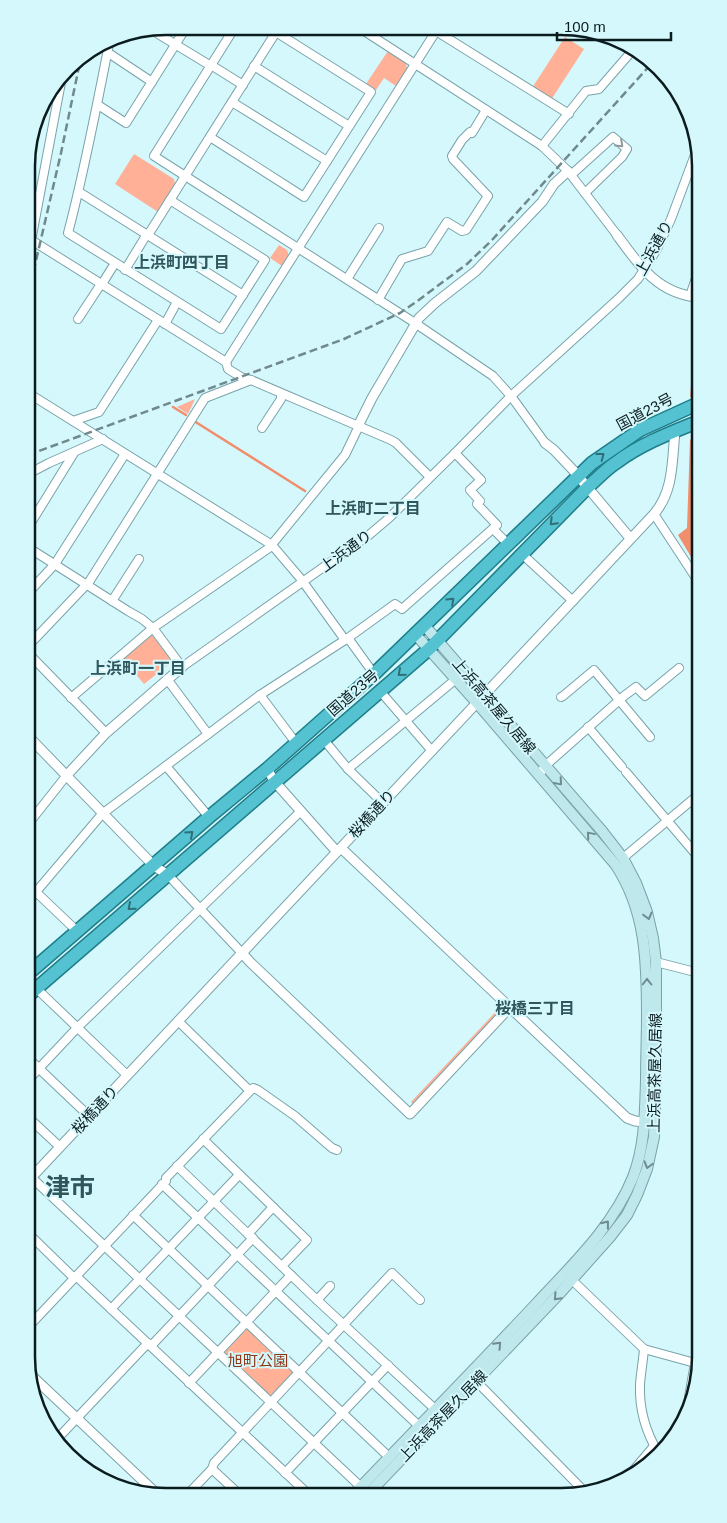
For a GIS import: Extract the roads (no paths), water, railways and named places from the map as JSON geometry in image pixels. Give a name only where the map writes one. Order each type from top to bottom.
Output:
[{"type":"highway","name":"国道23号","points":[[35,968],[209,817],[267,770],[374,674],[592,463],[640,430],[692,406]]},
{"type":"highway","name":"国道23号","points":[[35,990],[433,644],[615,463],[628,454],[692,424]]},
{"type":"main road","name":"上浜高茶屋久居線","points":[[365,1488],[476,1381],[568,1276],[621,1202],[633,1177],[638,1160],[644,1122],[647,967],[640,920],[624,878],[485,694],[421,630]]},
{"type":"main road","name":"上浜高茶屋久居線","points":[[364,1488],[419,1426],[568,1276],[610,1237],[627,1215],[637,1195],[647,1169],[654,1137],[656,962],[653,938],[642,897],[623,858],[602,831],[477,703],[456,679],[433,644]]},
{"type":"street","points":[[160,35],[243,85]]},
{"type":"street","points":[[98,105],[126,123],[182,35]]},
{"type":"street","points":[[230,35],[154,156],[184,177],[347,279],[493,376],[545,442],[588,488],[630,538]]},
{"type":"street","points":[[125,270],[274,35]]},
{"type":"street","points":[[210,137],[304,197],[371,92],[281,35]]},
{"type":"street","points":[[369,35],[542,146],[570,173],[644,270],[668,289],[692,297]]},
{"type":"street","points":[[226,362],[434,35]]},
{"type":"street","points":[[445,35],[569,114]]},
{"type":"street","points":[[152,82],[107,52],[98,105],[68,233],[221,329],[265,260],[170,200]]},
{"type":"street","points":[[542,146],[586,91],[599,90],[629,55]]},
{"type":"street","points":[[254,66],[348,126]]},
{"type":"street","points":[[35,207],[55,97]]},
{"type":"street","points":[[232,102],[327,161]]},
{"type":"street","points":[[378,300],[402,259],[428,251],[447,222],[462,231],[466,230],[488,196],[452,159],[462,140],[470,132],[472,133],[486,110]]},
{"type":"street","points":[[71,698],[153,628],[272,545],[345,455],[372,398],[419,318],[476,271],[542,202],[554,184],[613,137],[627,149],[622,157],[585,193]]},
{"type":"street","name":"上浜通り","points":[[35,815],[67,775],[106,732],[182,667],[368,535],[389,518],[456,453],[510,396],[618,298],[644,270],[657,249],[671,219],[692,163]]},
{"type":"street","points":[[79,192],[243,295]]},
{"type":"street","points":[[347,279],[379,228]]},
{"type":"street","points":[[35,244],[226,362],[228,369],[241,377],[360,426],[396,443],[430,477]]},
{"type":"street","points":[[78,319],[115,263]]},
{"type":"street","points":[[73,421],[99,412],[177,302]]},
{"type":"street","points":[[35,639],[87,585],[205,398],[251,380]]},
{"type":"street","points":[[262,428],[281,399],[281,394]]},
{"type":"street","points":[[35,397],[272,545],[374,674]]},
{"type":"street","name":"桜橋通り","points":[[35,1174],[662,506],[669,487],[679,429]]},
{"type":"street","points":[[35,471],[103,440]]},
{"type":"street","points":[[35,515],[74,452]]},
{"type":"street","points":[[77,931],[36,892],[102,814],[260,695],[346,639],[395,604],[402,609],[493,529],[496,525],[477,504],[480,501],[470,490],[481,480],[456,453]]},
{"type":"street","points":[[35,586],[55,564],[125,454]]},
{"type":"street","points":[[654,514],[692,572]]},
{"type":"street","points":[[493,529],[508,545]]},
{"type":"street","points":[[35,552],[142,619],[153,628],[182,667]]},
{"type":"street","points":[[522,554],[572,600]]},
{"type":"street","points":[[112,601],[139,559]]},
{"type":"street","points":[[35,660],[106,732]]},
{"type":"street","points":[[542,770],[588,727],[636,687],[645,696],[679,668]]},
{"type":"street","points":[[561,697],[594,670],[650,737]]},
{"type":"street","points":[[167,679],[208,734]]},
{"type":"street","points":[[348,769],[456,679]]},
{"type":"street","points":[[380,691],[432,751]]},
{"type":"street","points":[[260,695],[296,743]]},
{"type":"street","points":[[588,727],[692,850]]},
{"type":"street","points":[[324,740],[348,769],[383,803]]},
{"type":"street","points":[[35,743],[154,866],[168,875],[250,962],[410,1114],[510,1007]]},
{"type":"street","points":[[166,766],[209,817]]},
{"type":"street","points":[[267,770],[275,782],[301,811],[339,850],[510,1007],[627,1118],[644,1122]]},
{"type":"street","points":[[623,858],[692,800]]},
{"type":"street","points":[[35,1072],[77,1028],[301,811]]},
{"type":"street","points":[[656,962],[692,971]]},
{"type":"street","points":[[35,994],[77,1028],[127,1075]]},
{"type":"street","points":[[178,1021],[249,1090]]},
{"type":"street","points":[[35,1064],[89,1116]]},
{"type":"street","points":[[35,1320],[249,1090],[253,1088],[258,1090],[295,1116],[332,1148],[337,1150]]},
{"type":"street","points":[[35,1124],[60,1147]]},
{"type":"street","points":[[203,1140],[307,1240],[282,1266]]},
{"type":"street","points":[[178,1166],[290,1275],[436,1410]]},
{"type":"street","points":[[111,1309],[239,1174]]},
{"type":"street","points":[[35,1182],[271,1402],[359,1488]]},
{"type":"street","points":[[162,1184],[419,1426]]},
{"type":"street","points":[[61,1436],[237,1255],[273,1208]]},
{"type":"street","points":[[133,1215],[390,1457]]},
{"type":"street","points":[[35,1240],[302,1488]]},
{"type":"street","points":[[194,1488],[212,1469],[214,1463],[392,1273],[420,1300]]},
{"type":"street","points":[[189,1382],[290,1275]]},
{"type":"street","points":[[568,1276],[644,1349],[692,1362]]},
{"type":"street","points":[[317,1300],[330,1286]]},
{"type":"street","points":[[642,1460],[654,1446],[644,1422],[640,1404],[644,1349]]},
{"type":"street","points":[[285,1473],[388,1364]]},
{"type":"street","points":[[37,1381],[151,1487]]},
{"type":"street","points":[[476,1381],[580,1487]]},
{"type":"street","points":[[212,1469],[233,1488]]},
{"type":"waterway","points":[[173,407],[186,415]]},
{"type":"waterway","points":[[194,421],[305,491]]},
{"type":"railway","points":[[35,452],[344,339],[400,313],[467,264],[492,240],[648,68]]},
{"type":"railway","points":[[35,265],[78,70]]},
{"type":"district","name":"上浜町四丁目","points":[[182,262]]},
{"type":"district","name":"上浜町二丁目","points":[[373,508]]},
{"type":"district","name":"上浜町一丁目","points":[[138,668]]},
{"type":"district","name":"桜橋三丁目","points":[[535,1008]]},
{"type":"district","name":"津市","points":[[70,1187]]},
{"type":"park label","name":"旭町公園","points":[[258,1361]]}]
